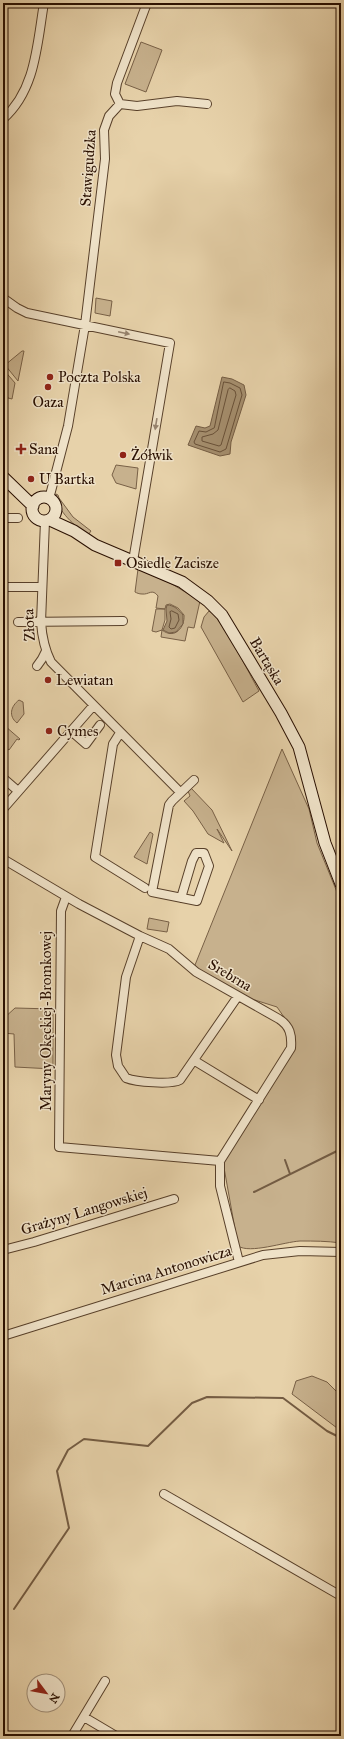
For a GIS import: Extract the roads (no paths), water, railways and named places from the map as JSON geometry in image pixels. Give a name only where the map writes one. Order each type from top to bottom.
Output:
[{"type":"street","points":[[3,119],[14,109],[29,84],[44,3]]},
{"type":"street","points":[[147,3],[115,90],[116,99],[120,104],[137,106],[176,100],[207,104]]},
{"type":"street","name":"Stawigudzka","points":[[41,501],[68,426],[85,325],[104,159],[104,130],[109,116],[120,104]]},
{"type":"street","points":[[3,298],[27,313],[170,343],[133,560]]},
{"type":"street","name":"Bartąska","points":[[4,478],[41,501],[53,502],[56,509],[67,520],[74,531]]},
{"type":"street","name":"Bartąska","points":[[41,501],[33,511],[36,517],[74,531],[95,545],[182,582],[208,601],[222,615],[281,713],[299,747],[325,843],[341,884]]},
{"type":"street","points":[[47,520],[54,515],[56,509]]},
{"type":"street","points":[[3,518],[18,518]]},
{"type":"street","name":"Złota","points":[[47,520],[41,622],[42,637],[51,662],[180,792]]},
{"type":"street","points":[[3,587],[42,587]]},
{"type":"street","points":[[18,622],[122,621]]},
{"type":"street","points":[[36,666],[46,651]]},
{"type":"street","points":[[3,809],[93,706]]},
{"type":"street","points":[[71,731],[86,744],[100,726]]},
{"type":"street","points":[[120,732],[112,744],[95,856],[145,888]]},
{"type":"street","points":[[3,778],[18,791]]},
{"type":"street","points":[[181,898],[192,861],[196,853],[204,853],[209,866],[197,901],[181,898],[152,892],[169,805],[180,792],[194,780]]},
{"type":"street","name":"Srebrna","points":[[3,859],[66,897],[140,936],[169,949],[196,972],[284,1022],[291,1035],[291,1048],[259,1100]]},
{"type":"street","name":"Maryny Okęckiej-Bromkowej","points":[[66,897],[61,911],[59,1147],[220,1161]]},
{"type":"street","points":[[140,936],[126,977],[116,1055],[118,1066],[126,1078],[167,1083],[177,1082],[180,1080],[195,1061],[238,996]]},
{"type":"street","points":[[195,1061],[259,1100],[220,1161],[220,1186],[239,1262]]},
{"type":"street","name":"Grażyny Langowskiej","points":[[3,1250],[174,1199]]},
{"type":"street","name":"Marcina Antonowicza","points":[[3,1336],[239,1262],[282,1252],[326,1250],[341,1252]]},
{"type":"street","points":[[164,1494],[341,1596]]},
{"type":"street","points":[[72,1736],[105,1681]]},
{"type":"street","points":[[84,1717],[116,1736]]},
{"type":"water","points":[[222,377],[232,379],[244,385],[246,395],[231,442],[230,454],[220,456],[188,445],[196,426],[205,428],[210,426]]},
{"type":"water","points":[[167,605],[174,607],[183,615],[183,624],[176,632],[169,633],[163,630],[167,621]]},
{"type":"waterway","points":[[254,1192],[341,1149]]},
{"type":"waterway","points":[[285,1160],[290,1174]]},
{"type":"waterway","points":[[14,1609],[69,1528],[57,1471],[68,1450],[84,1439],[148,1446],[192,1403],[207,1397],[283,1398],[327,1431],[341,1438]]},
{"type":"place","name":"Poczta Polska","points":[[50,377]]},
{"type":"place","name":"Oaza","points":[[48,387]]},
{"type":"place","name":"Sana","points":[[21,449]]},
{"type":"place","name":"Żółwik","points":[[123,455]]},
{"type":"place","name":"U Bartka","points":[[31,479]]},
{"type":"place","name":"Osiedle Zacisze","points":[[118,563]]},
{"type":"place","name":"Lewiatan","points":[[48,680]]},
{"type":"place","name":"Cymes","points":[[49,731]]}]
